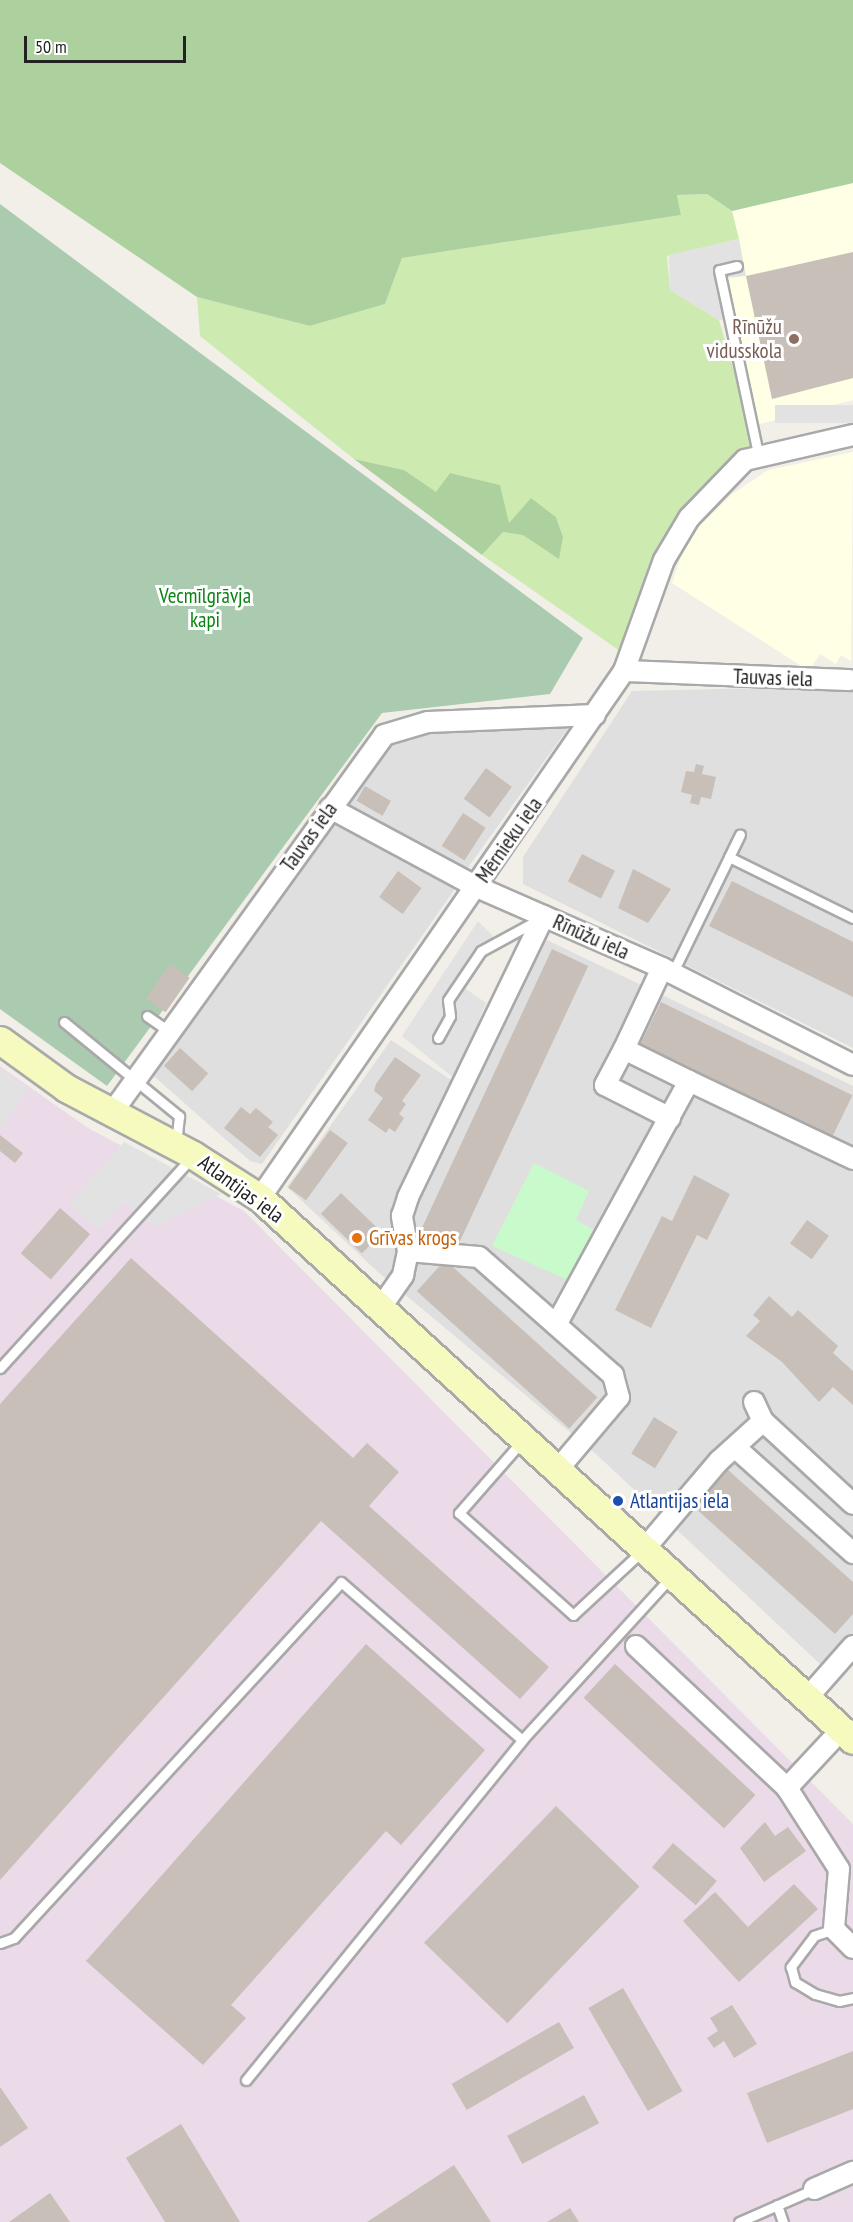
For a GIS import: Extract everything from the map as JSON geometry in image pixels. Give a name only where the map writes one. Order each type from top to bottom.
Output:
[{"type":"main road","name":"Atlantijas iela","points":[[0,1040],[111,1114],[184,1150],[260,1198],[526,1437],[847,1734]]},
{"type":"street","name":"Mērnieku iela","points":[[260,1198],[477,887],[624,671],[664,560],[688,518],[732,469],[758,454],[853,435]]},
{"type":"street","name":"Tauvas iela","points":[[624,671],[850,680]]},
{"type":"street","name":"Tauvas iela","points":[[111,1114],[384,735],[402,726],[595,716]]},
{"type":"street","name":"Rīnūžu iela","points":[[330,808],[477,887],[667,971],[853,1065]]},
{"type":"street","points":[[381,1307],[399,1287],[408,1251],[402,1216],[408,1197],[543,916]]},
{"type":"street","points":[[667,971],[605,1085],[670,1118]]},
{"type":"street","points":[[624,1049],[853,1159]]},
{"type":"street","points":[[556,1325],[689,1081]]},
{"type":"street","points":[[408,1251],[479,1257],[556,1325],[619,1387],[614,1405],[559,1468]]},
{"type":"street","points":[[754,1402],[763,1421],[853,1504]]},
{"type":"street","points":[[646,1547],[719,1461],[737,1449],[763,1421]]},
{"type":"street","points":[[737,1449],[853,1554]]},
{"type":"street","points":[[636,1646],[787,1788],[839,1869],[834,1929],[853,1948]]},
{"type":"street","points":[[808,1697],[850,1656]]},
{"type":"street","points":[[787,1788],[847,1734]]},
{"type":"street","points":[[814,2188],[853,2172]]},
{"type":"lane","points":[[737,266],[719,270],[758,454]]},
{"type":"lane","points":[[667,971],[740,834]]},
{"type":"lane","points":[[729,857],[853,918]]},
{"type":"lane","points":[[438,1038],[450,1016],[448,1000],[481,951],[543,916]]},
{"type":"lane","points":[[147,1016],[170,1032]]},
{"type":"lane","points":[[0,1368],[184,1150],[179,1116],[64,1022]]},
{"type":"lane","points":[[526,1437],[459,1513],[573,1615],[646,1547]]},
{"type":"lane","points":[[246,2080],[522,1740],[674,1574]]},
{"type":"lane","points":[[0,1942],[14,1938],[341,1582],[522,1740]]},
{"type":"lane","points":[[834,1929],[814,1936],[790,1967],[795,1982],[815,1994],[839,2001],[853,1998]]},
{"type":"lane","points":[[739,2222],[814,2188]]},
{"type":"lane","points":[[777,2205],[783,2222]]},
{"type":"shaded area","name":"Rīnūžu vidusskola","points":[[853,183],[853,400],[752,426],[724,278],[746,276],[732,211]]},
{"type":"shaded area","points":[[739,239],[746,276],[724,278],[730,320],[719,320],[670,290],[669,255]]},
{"type":"shaded area","points":[[775,405],[853,405],[853,423],[775,423]]},
{"type":"shaded area","points":[[853,452],[851,661],[841,655],[836,664],[820,654],[809,671],[672,583],[687,538],[731,495],[768,470]]},
{"type":"shaded area","points":[[853,686],[853,1048],[523,884],[523,857],[632,691]]},
{"type":"shaded area","points":[[571,724],[467,869],[340,803],[393,740],[432,729]]},
{"type":"shaded area","points":[[328,817],[457,886],[262,1164],[250,1161],[148,1071]]},
{"type":"shaded area","points":[[478,921],[496,939],[463,987],[486,1003],[455,1079],[402,1036]]},
{"type":"shaded area","points":[[530,932],[853,1086],[853,1655],[820,1664],[596,1454],[378,1272],[287,1187],[391,1040],[454,1082]]},
{"type":"shaded area","points":[[0,1066],[88,1128],[244,1211],[853,1824],[853,2222],[0,2222]]},
{"type":"shaded area","points":[[0,1069],[29,1090],[2,1127],[0,1125]]},
{"type":"shaded area","points":[[124,1142],[221,1194],[154,1227],[124,1202],[99,1230],[69,1204]]},
{"type":"green space","points":[[0,0],[853,0],[853,183],[732,211],[707,194],[677,195],[681,215],[402,258],[385,304],[310,326],[197,297],[0,163]]},
{"type":"green space","points":[[707,194],[732,211],[739,239],[667,256],[670,290],[719,320],[758,454],[689,518],[630,658],[482,555],[503,532],[563,537],[556,517],[531,498],[509,524],[499,485],[450,473],[436,493],[404,470],[354,459],[200,336],[197,297],[310,326],[385,304],[402,258],[681,215],[677,195]]},
{"type":"green space","name":"Vecmīlgrāvja kapi","points":[[0,204],[583,638],[550,694],[382,713],[107,1086],[0,1009]]},
{"type":"green space","points":[[354,459],[404,470],[436,492],[450,473],[500,485],[509,523],[531,498],[556,517],[563,537],[559,559],[523,535],[503,532],[482,555]]},
{"type":"green space","points":[[534,1163],[589,1191],[576,1220],[594,1230],[568,1280],[492,1246]]},
{"type":"building","points":[[853,252],[853,378],[772,399],[746,276]]},
{"type":"building","points":[[696,764],[704,766],[702,774],[716,777],[711,799],[701,797],[699,805],[690,803],[692,795],[681,792],[686,771],[694,772]]},
{"type":"building","points":[[486,768],[512,787],[490,818],[464,799]]},
{"type":"building","points":[[365,786],[391,801],[382,816],[356,801]]},
{"type":"building","points":[[463,813],[486,828],[464,860],[442,846]]},
{"type":"building","points":[[582,854],[615,871],[601,898],[568,882]]},
{"type":"building","points":[[633,869],[671,889],[648,923],[618,908]]},
{"type":"building","points":[[398,871],[421,888],[403,914],[379,897]]},
{"type":"building","points":[[732,881],[853,942],[853,997],[709,926]]},
{"type":"building","points":[[552,949],[588,966],[456,1250],[419,1234]]},
{"type":"building","points":[[170,964],[190,978],[166,1012],[146,998]]},
{"type":"building","points":[[661,1002],[852,1095],[831,1139],[640,1046]]},
{"type":"building","points":[[180,1048],[208,1073],[192,1091],[164,1066]]},
{"type":"building","points":[[395,1057],[421,1075],[402,1101],[406,1104],[399,1114],[404,1118],[395,1132],[389,1128],[386,1133],[368,1120],[383,1098],[374,1091],[376,1084]]},
{"type":"building","points":[[241,1107],[250,1114],[256,1108],[273,1122],[268,1127],[278,1135],[260,1157],[224,1128]]},
{"type":"building","points":[[330,1130],[348,1143],[306,1200],[288,1187]]},
{"type":"building","points":[[0,1135],[23,1153],[15,1163],[0,1151]]},
{"type":"building","points":[[694,1175],[730,1194],[707,1240],[697,1235],[651,1328],[615,1310],[662,1216],[672,1221]]},
{"type":"building","points":[[341,1193],[382,1233],[362,1253],[321,1214]]},
{"type":"building","points":[[60,1208],[90,1234],[51,1280],[21,1253]]},
{"type":"building","points":[[807,1220],[829,1236],[812,1259],[790,1243]]},
{"type":"building","points":[[131,1258],[353,1458],[367,1443],[399,1472],[369,1506],[549,1667],[520,1699],[321,1521],[0,1880],[0,1404]]},
{"type":"building","points":[[445,1260],[597,1397],[569,1428],[417,1291]]},
{"type":"building","points":[[769,1296],[792,1317],[798,1310],[838,1346],[833,1353],[853,1371],[853,1405],[833,1387],[819,1402],[782,1362],[746,1336],[760,1321],[753,1315]]},
{"type":"building","points":[[654,1417],[678,1432],[655,1468],[631,1453]]},
{"type":"building","points":[[727,1469],[853,1582],[853,1614],[835,1634],[694,1507]]},
{"type":"building","points":[[366,1644],[485,1750],[401,1845],[386,1831],[231,2005],[246,2018],[203,2065],[86,1961]]},
{"type":"building","points":[[615,1664],[755,1795],[724,1829],[584,1698]]},
{"type":"building","points":[[556,1806],[639,1887],[507,2023],[424,1943]]},
{"type":"building","points":[[765,1822],[775,1836],[788,1827],[806,1851],[764,1882],[740,1848]]},
{"type":"building","points":[[673,1843],[717,1881],[696,1905],[652,1867]]},
{"type":"building","points":[[794,1884],[818,1909],[739,1982],[683,1921],[715,1892],[748,1927]]},
{"type":"building","points":[[623,1988],[682,2091],[648,2111],[588,2008]]},
{"type":"building","points":[[732,2005],[757,2044],[734,2058],[724,2041],[714,2048],[707,2038],[718,2031],[710,2018]]},
{"type":"building","points":[[559,2022],[574,2048],[467,2110],[452,2084]]},
{"type":"building","points":[[853,2051],[853,2109],[767,2143],[747,2093]]},
{"type":"building","points":[[0,2087],[28,2128],[0,2147]]},
{"type":"building","points":[[584,2095],[599,2123],[522,2164],[507,2136]]},
{"type":"building","points":[[181,2124],[240,2222],[165,2222],[126,2158]]},
{"type":"building","points":[[454,2165],[491,2222],[367,2222]]},
{"type":"building","points":[[50,2193],[70,2222],[9,2222]]},
{"type":"building","points":[[570,2208],[579,2222],[547,2222]]},
{"type":"place","name":"Rīnūžu vidusskola","points":[[794,339]]},
{"type":"place","name":"Grīvas krogs","points":[[357,1238]]},
{"type":"place","name":"Atlantijas iela","points":[[618,1501]]}]
